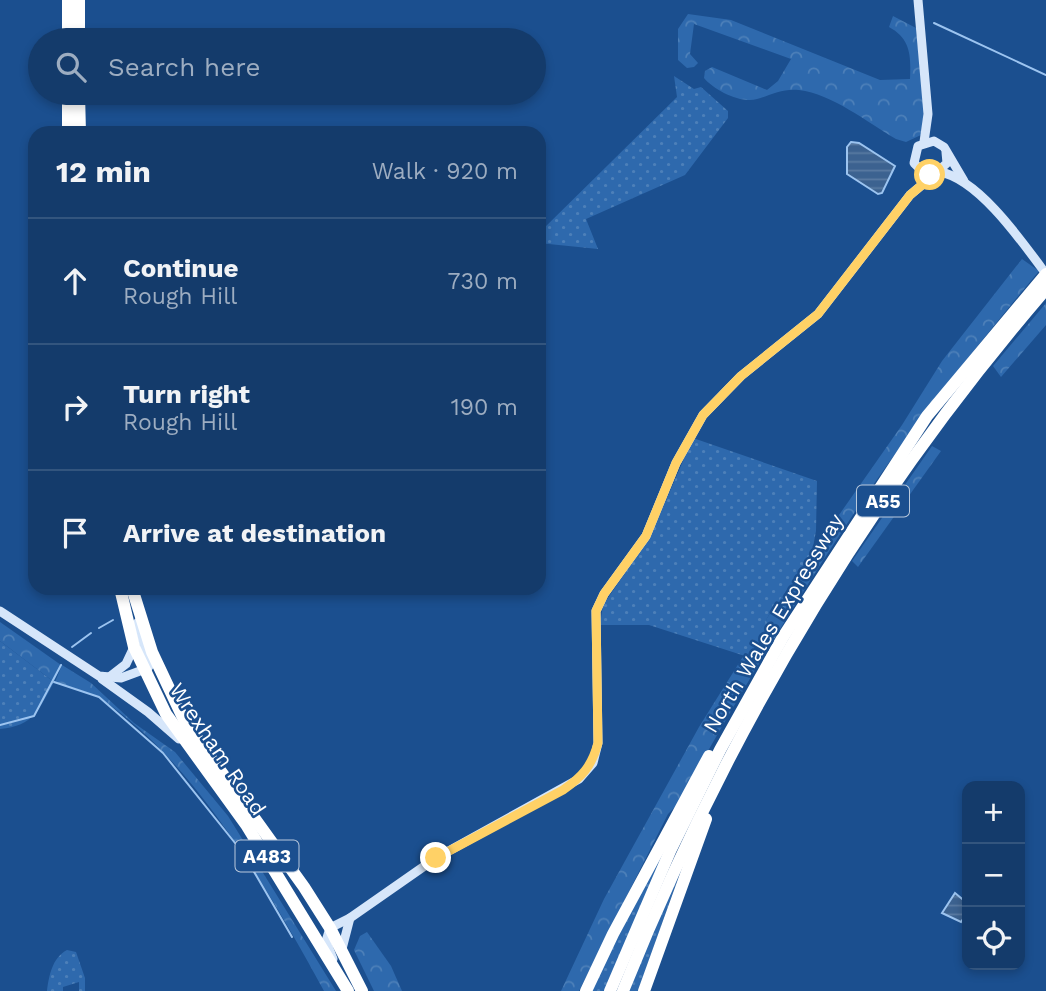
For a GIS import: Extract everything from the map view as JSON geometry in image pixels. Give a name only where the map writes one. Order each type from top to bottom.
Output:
[{"type":"highway","points":[[68,0],[68,28]]},
{"type":"highway","points":[[79,0],[79,28]]},
{"type":"highway","points":[[68,105],[68,126]]},
{"type":"highway","points":[[79,105],[80,126]]},
{"type":"highway","name":"North Wales Expressway","points":[[622,991],[679,857],[749,719],[810,613],[936,423],[1039,293],[1046,274]]},
{"type":"highway","name":"North Wales Expressway","points":[[610,991],[677,836],[720,750],[783,637],[927,416],[1039,293]]},
{"type":"highway","name":"A483","points":[[122,595],[134,647],[150,667]]},
{"type":"highway","name":"A483","points":[[134,595],[150,667]]},
{"type":"highway","points":[[586,991],[685,797],[735,710],[783,637]]},
{"type":"highway","name":"Wrexham Road","points":[[150,667],[188,747],[247,826],[348,991]]},
{"type":"highway","name":"Wrexham Road","points":[[150,667],[200,745],[304,887],[330,928],[362,991]]},
{"type":"highway","points":[[644,991],[703,827],[749,719]]},
{"type":"street","points":[[910,195],[916,168],[914,154],[924,142],[928,114],[918,0]]},
{"type":"street","points":[[928,114],[939,144],[967,185],[1008,225],[1046,274]]},
{"type":"street","points":[[924,142],[939,144]]},
{"type":"street","points":[[337,971],[326,941],[330,928],[350,918],[436,858],[563,790],[579,779],[593,763],[598,743],[596,611],[604,594],[646,536],[689,437],[720,396],[823,309],[910,195],[947,163],[946,152]]},
{"type":"street","points":[[916,168],[925,174],[937,173],[967,185]]},
{"type":"street","points":[[0,611],[102,677],[188,747]]},
{"type":"street","points":[[102,677],[126,664],[134,647]]},
{"type":"street","name":"Wrexham Road","points":[[102,677],[121,678],[150,667]]},
{"type":"street","points":[[342,955],[341,943],[350,918]]},
{"type":"green space","points":[[688,14],[731,20],[880,80],[910,79],[906,43],[889,27],[893,16],[916,28],[924,111],[921,135],[906,142],[896,139],[837,103],[799,90],[777,92],[751,100],[736,98],[721,91],[704,78],[705,71],[712,67],[767,90],[778,81],[791,59],[694,24],[690,54],[698,63],[687,68],[678,60],[678,29]]},
{"type":"green space","points":[[674,76],[694,89],[701,87],[728,111],[728,118],[685,175],[586,219],[598,249],[546,244],[546,226],[677,97]]},
{"type":"green space","points":[[1022,259],[1039,271],[937,398],[843,530],[717,734],[678,804],[668,814],[579,991],[561,991],[604,899],[699,727],[769,615],[902,425],[942,361]]},
{"type":"green space","points":[[1046,303],[1046,325],[1001,377],[993,366]]},
{"type":"green space","points":[[693,438],[817,481],[816,531],[811,558],[769,615],[745,656],[649,625],[600,625],[603,605],[650,537]]},
{"type":"green space","points":[[932,446],[941,451],[858,567],[852,561]]},
{"type":"green space","points":[[0,622],[61,665],[54,682],[0,641]]},
{"type":"green space","points":[[0,641],[54,682],[39,708],[28,720],[0,729]]},
{"type":"green space","points":[[62,665],[91,683],[134,723],[175,752],[228,816],[336,991],[324,991],[255,872],[228,832],[168,757],[135,725],[101,699],[55,682]]},
{"type":"green space","points":[[678,820],[604,991],[590,991]]},
{"type":"green space","points":[[688,850],[638,991],[628,991]]},
{"type":"green space","points":[[367,932],[391,966],[402,991],[374,991],[354,950],[360,936]]},
{"type":"green space","points":[[67,950],[76,952],[85,978],[85,991],[79,991],[79,982],[63,987],[63,991],[47,991],[55,963]]},
{"type":"shaded area","points":[[851,142],[859,143],[895,166],[882,193],[878,194],[847,174],[847,147]]},
{"type":"shaded area","points":[[955,893],[962,899],[961,922],[942,913]]},
{"type":"waterway","points":[[934,23],[1046,75]]},
{"type":"waterway","points":[[99,628],[113,620]]},
{"type":"waterway","points":[[72,647],[91,633]]},
{"type":"waterway","points":[[0,725],[34,716],[61,665]]},
{"type":"waterway","points":[[54,682],[99,697],[163,753],[243,853],[292,937]]},
{"type":"route","points":[[436,858],[478,832],[563,790],[579,779],[593,763],[598,743],[596,611],[604,594],[646,536],[689,437],[703,415],[720,396],[818,314],[851,275],[910,195],[935,174],[930,175]]}]
